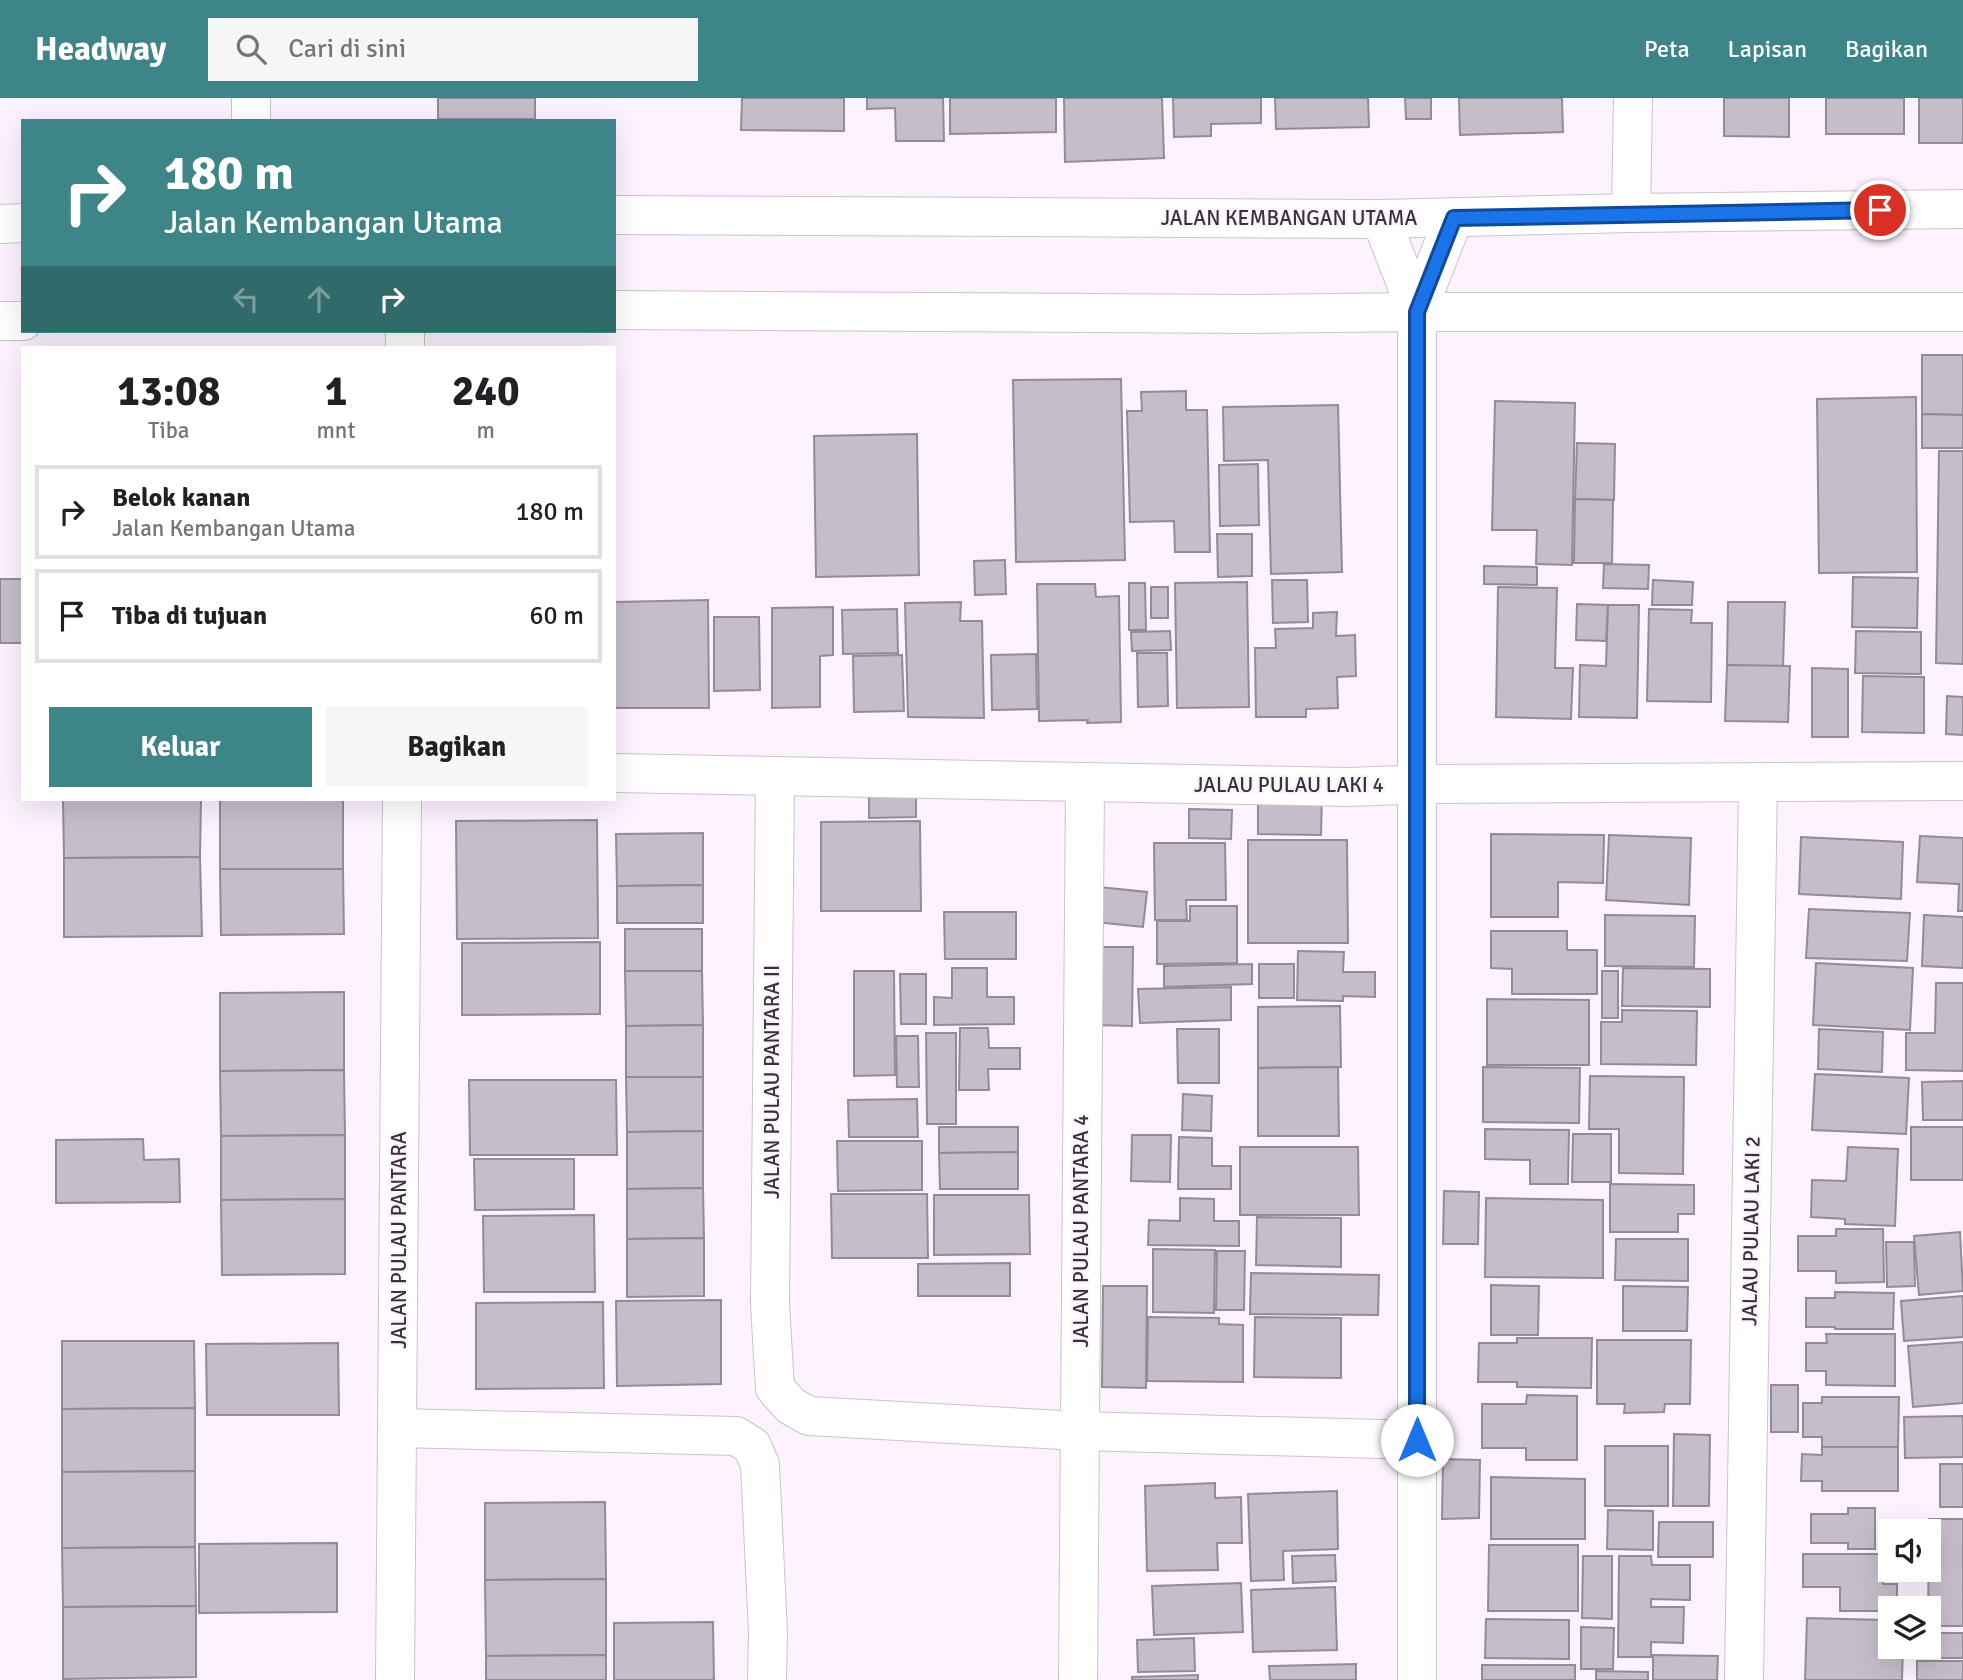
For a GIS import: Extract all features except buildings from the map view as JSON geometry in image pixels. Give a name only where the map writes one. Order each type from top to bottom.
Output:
[{"type":"street","points":[[251,98],[251,119]]},
{"type":"street","points":[[1631,213],[1633,98]]},
{"type":"street","name":"JALAN KEMBANGAN UTAMA","points":[[616,215],[1381,219],[1963,209]]},
{"type":"street","points":[[1417,312],[1454,218]]},
{"type":"street","points":[[1381,219],[1417,312],[1417,1680]]},
{"type":"street","points":[[0,224],[21,223]]},
{"type":"street","points":[[616,310],[1232,314],[1963,312]]},
{"type":"street","points":[[0,321],[21,321]]},
{"type":"street","name":"JALAU PULAU LAKI 4","points":[[616,774],[1349,787],[1417,784],[1963,781]]},
{"type":"street","name":"JALAN PULAU PANTARA II","points":[[775,776],[771,1304],[775,1388],[791,1406],[809,1416],[1079,1431]]},
{"type":"street","name":"JALAN PULAU PANTARA 4","points":[[1078,1680],[1085,782]]},
{"type":"street","name":"JALAU PULAU LAKI 2","points":[[1744,1680],[1758,782]]},
{"type":"street","name":"JALAN PULAU PANTARA","points":[[395,1680],[402,801]]},
{"type":"street","points":[[397,1428],[736,1436],[752,1446],[761,1465],[768,1633],[767,1680]]},
{"type":"street","points":[[1079,1431],[1417,1440]]},
{"type":"route","points":[[1417,1440],[1417,312],[1454,218],[1880,210]]}]
